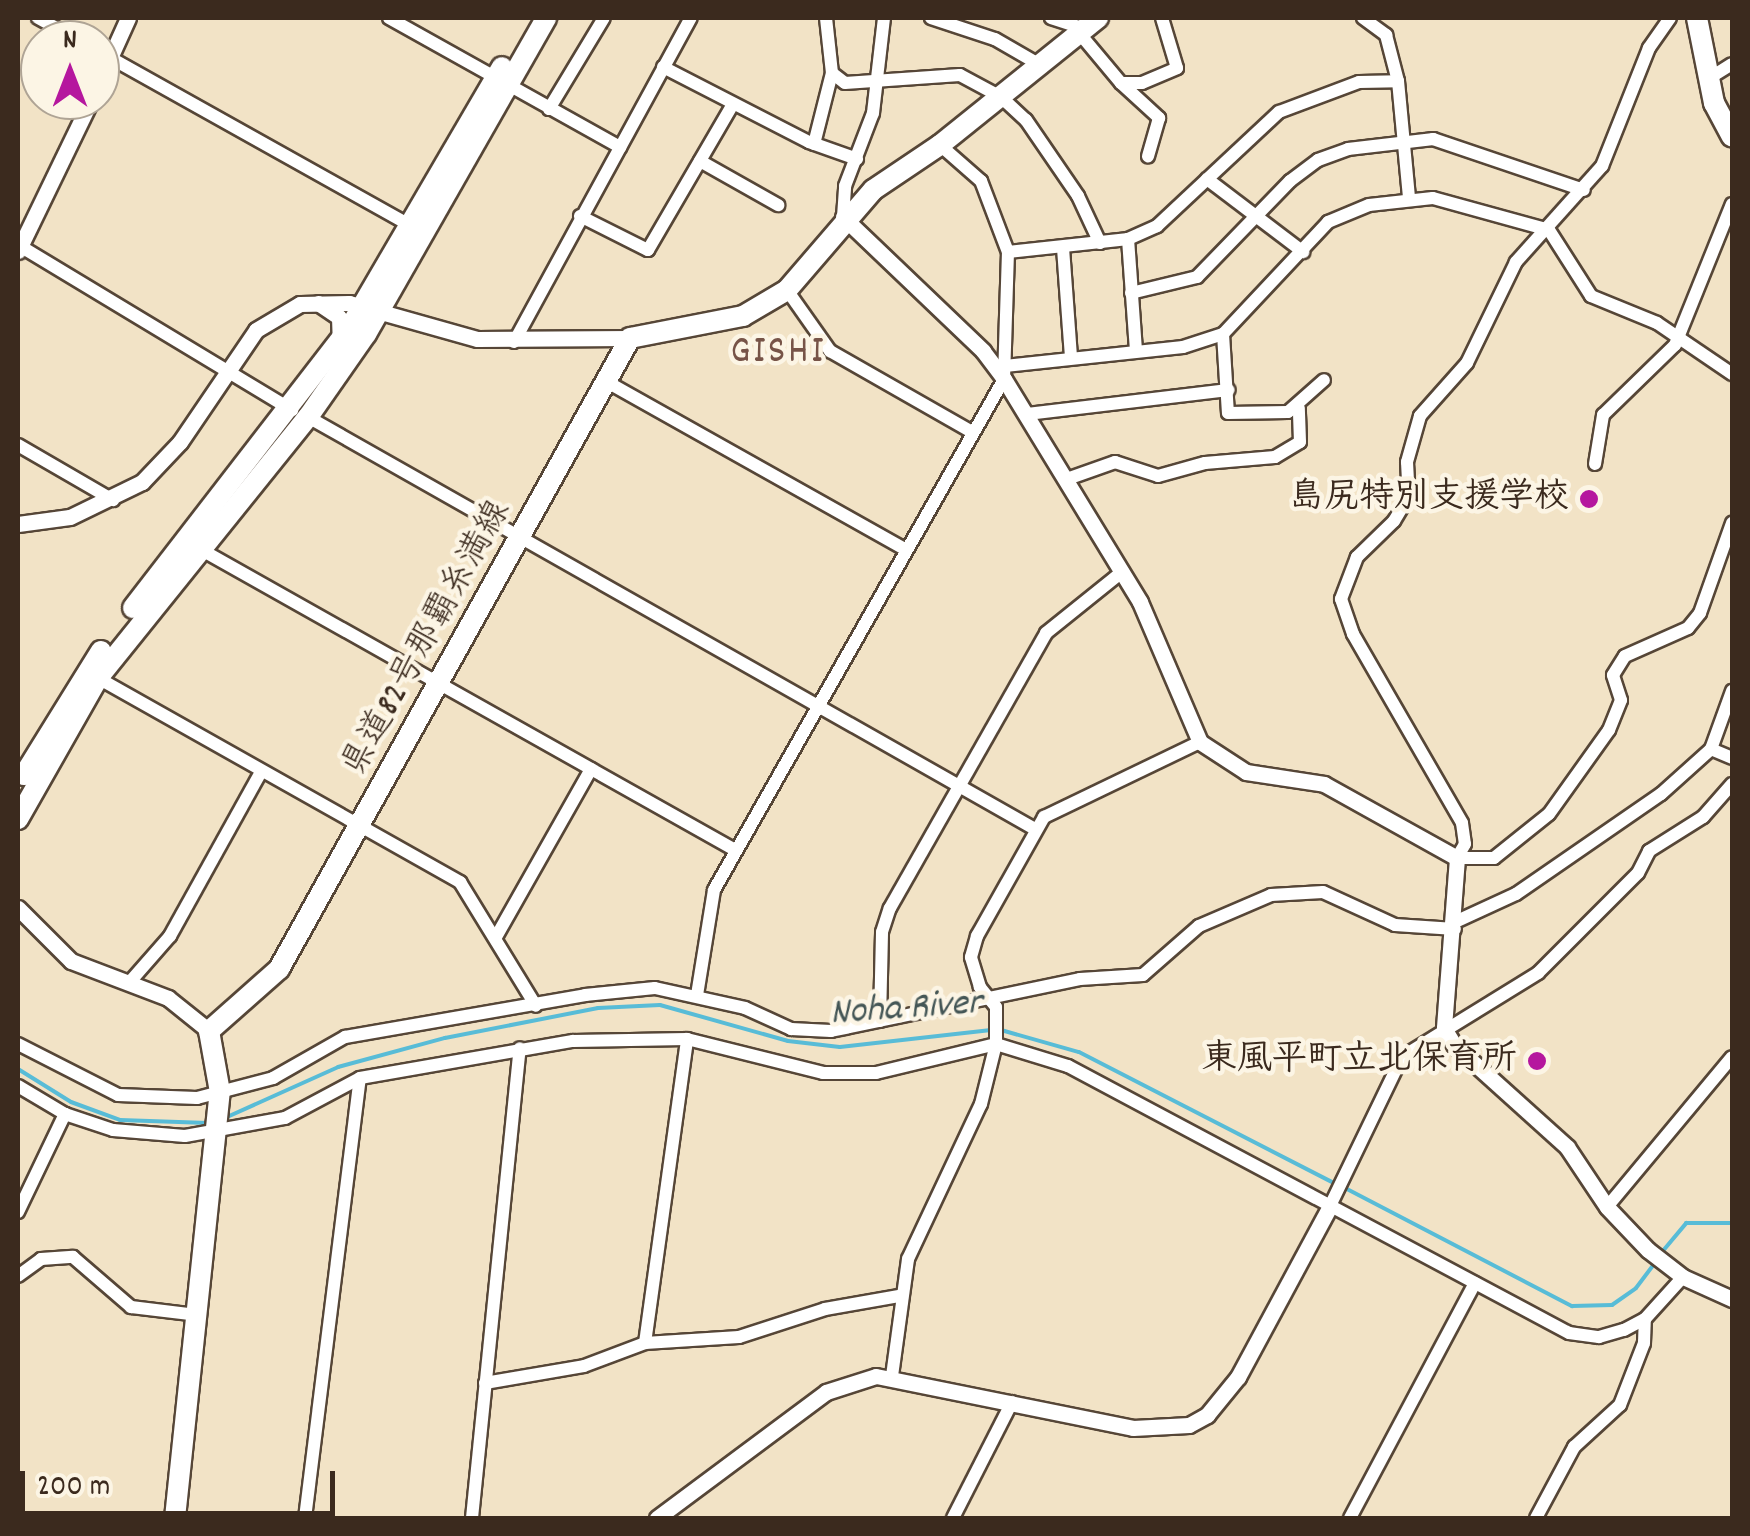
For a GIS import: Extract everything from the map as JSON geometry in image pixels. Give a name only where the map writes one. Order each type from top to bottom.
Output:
[{"type":"main road","points":[[18,818],[59,725],[200,549],[300,414],[371,308],[502,81],[530,18]]},
{"type":"main road","points":[[18,787],[133,608],[300,414],[340,342],[371,308],[410,225],[546,18]]},
{"type":"main road","points":[[1698,18],[1708,79],[1732,137]]},
{"type":"main road","points":[[630,338],[744,316],[786,290],[844,218],[1088,27]]},
{"type":"main road","name":"県道82号那覇糸満線","points":[[210,1032],[279,968],[609,383],[630,338]]},
{"type":"main road","points":[[175,1518],[217,1130],[219,1098],[210,1032]]},
{"type":"street","points":[[389,18],[620,146]]},
{"type":"street","points":[[548,109],[604,18]]},
{"type":"street","points":[[514,342],[691,18]]},
{"type":"street","points":[[814,144],[832,73],[826,18]]},
{"type":"street","points":[[884,18],[876,82],[857,159],[842,197],[844,218],[1005,373],[1166,654],[1200,742],[1246,772],[1324,784],[1457,858],[1494,858],[1549,814],[1609,730],[1622,700],[1614,674],[1625,656],[1688,628],[1700,613],[1732,523]]},
{"type":"street","points":[[931,18],[995,39],[1040,65]]},
{"type":"street","points":[[1051,18],[1088,27],[1121,84],[1159,118],[1148,156]]},
{"type":"street","points":[[1121,84],[1165,77],[1177,68],[1162,18]]},
{"type":"street","points":[[1363,18],[1386,35],[1398,81],[1409,198]]},
{"type":"street","points":[[1670,18],[1650,48],[1602,166],[1549,230],[1516,262],[1467,363],[1420,416],[1407,462],[1409,496],[1394,521],[1356,557],[1341,599],[1353,634],[1462,824],[1465,844],[1457,858],[1455,926],[1444,1028],[1487,1078],[1567,1147],[1607,1207],[1648,1250],[1677,1272],[1732,1298]]},
{"type":"street","points":[[120,63],[410,225]]},
{"type":"street","points":[[1708,79],[1732,64]]},
{"type":"street","points":[[663,67],[814,144],[857,159]]},
{"type":"street","points":[[832,73],[845,82],[960,75],[1000,97],[1026,120],[1078,196],[1100,242]]},
{"type":"street","points":[[1008,252],[1128,238],[1173,216],[1279,112],[1358,82],[1398,81]]},
{"type":"street","points":[[580,216],[648,250],[733,104]]},
{"type":"street","points":[[81,120],[20,242],[300,414],[1036,830]]},
{"type":"street","points":[[1131,293],[1197,277],[1318,160],[1402,139],[1450,143],[1584,190]]},
{"type":"street","points":[[697,995],[710,904],[736,850],[1005,373],[1008,252],[982,180],[940,146]]},
{"type":"street","points":[[700,160],[778,206]]},
{"type":"street","points":[[1207,179],[1302,252]]},
{"type":"street","points":[[1005,373],[1072,357],[1183,347],[1222,334],[1346,212],[1409,198],[1464,202],[1549,230],[1591,296],[1678,336],[1732,374]]},
{"type":"street","points":[[1595,464],[1602,415],[1678,336],[1732,204]]},
{"type":"street","points":[[1128,238],[1136,351]]},
{"type":"street","points":[[1064,248],[1072,357]]},
{"type":"street","points":[[786,290],[830,351],[972,432]]},
{"type":"street","points":[[312,302],[339,317],[340,342]]},
{"type":"street","points":[[18,524],[70,518],[113,500],[162,463],[226,370],[268,319],[312,302],[371,308],[477,339],[514,342],[630,338]]},
{"type":"street","points":[[1222,334],[1228,413],[1299,408]]},
{"type":"street","points":[[1066,480],[1114,462],[1158,476],[1206,463],[1275,458],[1300,442],[1299,408],[1324,380]]},
{"type":"street","points":[[609,383],[905,549]]},
{"type":"street","points":[[1027,414],[1228,390]]},
{"type":"street","points":[[18,446],[113,500]]},
{"type":"street","points":[[200,549],[736,850]]},
{"type":"street","points":[[880,1021],[886,918],[1046,633],[1122,572]]},
{"type":"street","points":[[98,678],[460,882],[536,1006]]},
{"type":"street","points":[[18,1044],[118,1095],[154,1100],[219,1098],[273,1078],[345,1038],[655,988],[697,995],[791,1029],[831,1031],[992,1002],[1080,979],[1143,975],[1199,926],[1272,895],[1323,892],[1395,925],[1455,926],[1516,894],[1616,827],[1710,749],[1732,691]]},
{"type":"street","points":[[892,1376],[899,1296],[908,1259],[981,1104],[996,1041],[992,1002],[972,957],[977,936],[1036,830],[1054,808],[1140,775],[1200,742]]},
{"type":"street","points":[[1710,749],[1732,758]]},
{"type":"street","points":[[496,937],[591,769]]},
{"type":"street","points":[[128,984],[170,936],[261,772]]},
{"type":"street","points":[[657,1518],[826,1392],[852,1380],[892,1376],[1133,1428],[1190,1425],[1207,1415],[1238,1377],[1331,1204],[1402,1057],[1538,972],[1638,873],[1648,850],[1703,817],[1732,784]]},
{"type":"street","points":[[18,908],[54,949],[168,998],[210,1032]]},
{"type":"street","points":[[645,1343],[687,1039]]},
{"type":"street","points":[[18,1086],[66,1114],[146,1136],[217,1130],[286,1118],[360,1078],[520,1048],[687,1039],[823,1073],[876,1073],[996,1041],[1068,1066],[1570,1332],[1599,1336],[1645,1319]]},
{"type":"street","points":[[472,1518],[520,1048]]},
{"type":"street","points":[[1607,1207],[1732,1057]]},
{"type":"street","points":[[305,1518],[360,1078]]},
{"type":"street","points":[[18,1212],[66,1114]]},
{"type":"street","points":[[18,1276],[41,1259],[74,1257],[130,1307],[197,1316]]},
{"type":"street","points":[[1536,1518],[1574,1447],[1620,1405],[1644,1343],[1645,1319],[1677,1272]]},
{"type":"street","points":[[1350,1518],[1474,1283]]},
{"type":"street","points":[[485,1383],[584,1366],[645,1343],[740,1337],[824,1309],[899,1296]]},
{"type":"street","points":[[953,1518],[1012,1402]]},
{"type":"waterway","name":"Noha River","points":[[227,1117],[338,1067],[445,1038],[598,1008],[660,1005],[788,1041],[840,1047],[991,1030]]},
{"type":"waterway","name":"Noha River","points":[[1001,1030],[1079,1052],[1336,1184]]},
{"type":"waterway","name":"Noha River","points":[[18,1069],[71,1102],[120,1120],[208,1123]]},
{"type":"waterway","name":"Noha River","points":[[1345,1188],[1572,1306],[1612,1305],[1636,1288],[1657,1260]]},
{"type":"waterway","name":"Noha River","points":[[1662,1252],[1686,1223],[1732,1223]]},
{"type":"place","name":"島尻特別支援学校","points":[[1589,499]]},
{"type":"place","name":"東風平町立北保育所","points":[[1537,1061]]},
{"type":"district","name":"GISHI","points":[[778,354]]}]
